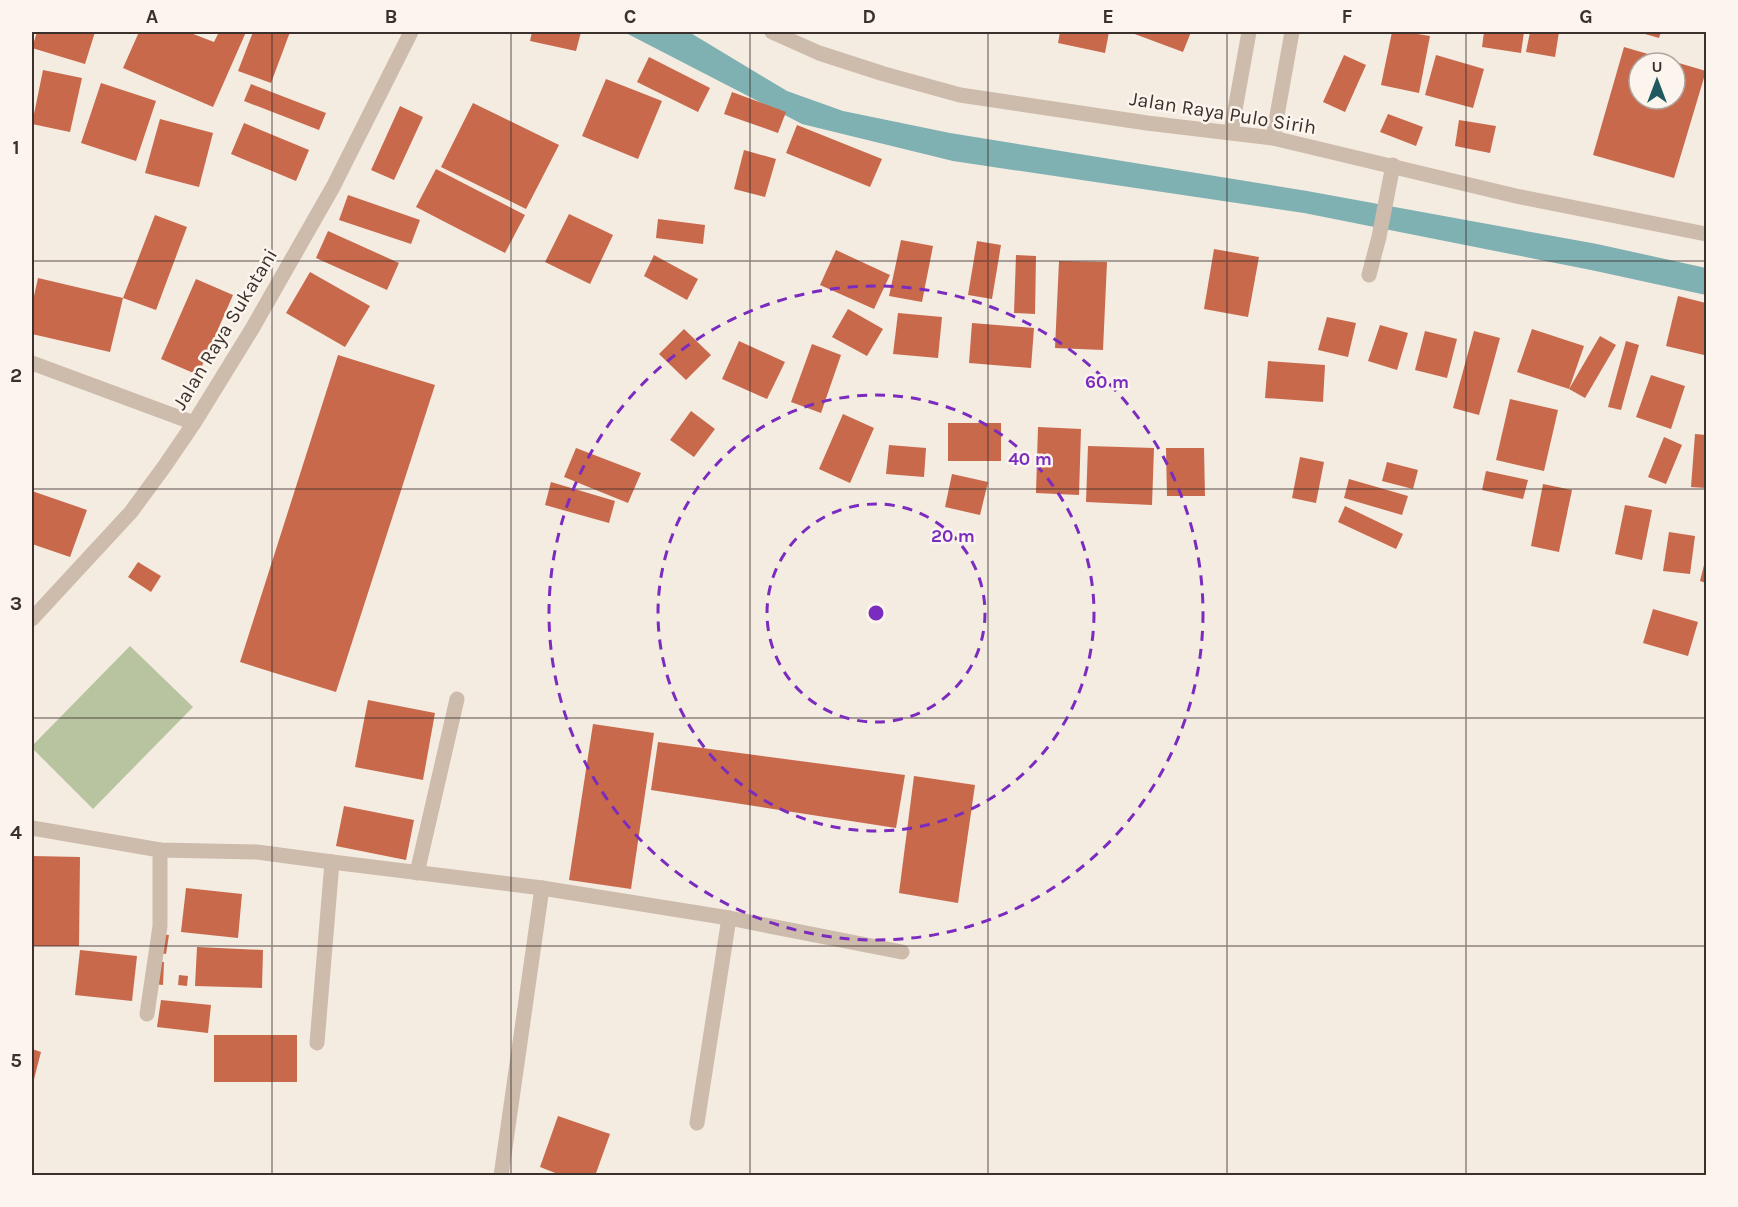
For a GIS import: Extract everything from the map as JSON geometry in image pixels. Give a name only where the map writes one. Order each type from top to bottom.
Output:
[{"type":"street","name":"Jalan Raya Sukatani","points":[[32,619],[131,512],[194,423],[252,329],[333,187],[411,32]]},
{"type":"street","name":"Jalan Raya Pulo Sirih","points":[[772,32],[819,53],[960,95],[1147,123],[1273,138],[1516,196],[1707,234]]},
{"type":"street","points":[[1231,132],[1249,32]]},
{"type":"street","points":[[1273,138],[1292,32]]},
{"type":"street","points":[[1369,274],[1389,192],[1393,165]]},
{"type":"street","points":[[32,363],[194,423]]},
{"type":"street","points":[[417,873],[457,699]]},
{"type":"street","points":[[32,828],[160,850],[257,852],[542,888],[729,918],[902,952]]},
{"type":"street","points":[[147,1014],[160,926],[160,850]]},
{"type":"street","points":[[317,1043],[332,862]]},
{"type":"street","points":[[501,1176],[542,888]]},
{"type":"street","points":[[697,1123],[729,918]]},
{"type":"green space","points":[[130,646],[193,707],[93,809],[32,746]]},
{"type":"water","points":[[624,32],[689,32],[787,91],[843,111],[950,133],[1307,191],[1597,244],[1706,268],[1706,295],[1304,213],[953,161],[802,124]]},
{"type":"building","points":[[37,32],[95,32],[85,64],[32,48]]},
{"type":"building","points":[[139,32],[188,32],[214,42],[219,32],[246,32],[213,107],[123,68]]},
{"type":"building","points":[[253,32],[290,32],[271,83],[238,71]]},
{"type":"building","points":[[532,32],[581,32],[576,51],[530,41]]},
{"type":"building","points":[[1060,32],[1109,32],[1105,53],[1058,43]]},
{"type":"building","points":[[1133,32],[1191,32],[1183,52]]},
{"type":"building","points":[[1392,32],[1430,36],[1419,93],[1381,85]]},
{"type":"building","points":[[1484,32],[1524,32],[1521,53],[1482,47]]},
{"type":"building","points":[[1530,32],[1559,32],[1555,57],[1526,52]]},
{"type":"building","points":[[1638,32],[1661,32],[1659,38]]},
{"type":"building","points":[[1624,47],[1638,51],[1627,51],[1627,111],[1687,111],[1687,65],[1706,71],[1674,178],[1593,155]]},
{"type":"building","points":[[1344,55],[1366,65],[1345,112],[1323,102]]},
{"type":"building","points":[[1436,55],[1484,69],[1473,108],[1425,95]]},
{"type":"building","points":[[649,57],[710,88],[698,112],[637,82]]},
{"type":"building","points":[[43,70],[82,78],[70,132],[32,124]]},
{"type":"building","points":[[606,79],[662,101],[638,159],[582,136]]},
{"type":"building","points":[[101,83],[156,101],[136,161],[81,143]]},
{"type":"building","points":[[251,84],[326,113],[319,130],[244,101]]},
{"type":"building","points":[[732,92],[786,112],[778,133],[724,114]]},
{"type":"building","points":[[473,103],[559,145],[526,209],[441,167]]},
{"type":"building","points":[[400,106],[423,117],[394,180],[371,170]]},
{"type":"building","points":[[1388,114],[1423,127],[1416,146],[1380,132]]},
{"type":"building","points":[[160,119],[213,133],[199,187],[145,173]]},
{"type":"building","points":[[1459,120],[1496,126],[1490,153],[1455,146]]},
{"type":"building","points":[[244,123],[309,150],[296,181],[231,154]]},
{"type":"building","points":[[797,125],[882,159],[870,187],[786,153]]},
{"type":"building","points":[[744,150],[776,159],[765,197],[734,189]]},
{"type":"building","points":[[436,169],[525,215],[505,253],[416,207]]},
{"type":"building","points":[[348,195],[420,220],[411,244],[339,220]]},
{"type":"building","points":[[569,214],[613,235],[590,284],[545,262]]},
{"type":"building","points":[[155,215],[187,227],[156,310],[123,298]]},
{"type":"building","points":[[658,219],[705,225],[703,244],[656,238]]},
{"type":"building","points":[[328,231],[399,263],[387,290],[316,258]]},
{"type":"building","points":[[901,240],[933,246],[922,302],[889,296]]},
{"type":"building","points":[[977,241],[1001,245],[992,299],[968,295]]},
{"type":"building","points":[[1214,249],[1259,257],[1248,317],[1204,309]]},
{"type":"building","points":[[836,250],[890,275],[874,309],[820,285]]},
{"type":"building","points":[[654,255],[698,279],[687,300],[644,276]]},
{"type":"building","points":[[1016,255],[1036,256],[1035,314],[1014,313]]},
{"type":"building","points":[[1059,261],[1107,262],[1103,350],[1055,348]]},
{"type":"building","points":[[310,272],[370,306],[345,347],[286,313]]},
{"type":"building","points":[[38,278],[123,298],[110,352],[32,334],[32,305]]},
{"type":"building","points":[[196,279],[233,295],[198,375],[161,359]]},
{"type":"building","points":[[1678,296],[1706,303],[1704,355],[1666,346]]},
{"type":"building","points":[[848,309],[883,329],[867,356],[832,337]]},
{"type":"building","points":[[898,313],[942,317],[938,358],[893,354]]},
{"type":"building","points":[[1327,317],[1356,323],[1348,357],[1318,350]]},
{"type":"building","points":[[972,323],[1034,328],[1031,368],[969,363]]},
{"type":"building","points":[[1380,325],[1408,333],[1397,370],[1368,361]]},
{"type":"building","points":[[684,329],[711,355],[686,380],[659,354]]},
{"type":"building","points":[[1532,329],[1584,346],[1569,389],[1517,372]]},
{"type":"building","points":[[1425,331],[1457,339],[1447,378],[1415,370]]},
{"type":"building","points":[[1474,331],[1500,338],[1479,415],[1453,408]]},
{"type":"building","points":[[1600,336],[1616,345],[1585,398],[1569,389]]},
{"type":"building","points":[[739,341],[785,362],[767,399],[722,379]]},
{"type":"building","points":[[1626,341],[1639,345],[1621,410],[1608,407]]},
{"type":"building","points":[[812,344],[841,355],[821,413],[791,402]]},
{"type":"building","points":[[338,355],[435,385],[336,692],[240,662]]},
{"type":"building","points":[[1268,361],[1325,365],[1323,402],[1265,398]]},
{"type":"building","points":[[1651,375],[1685,386],[1671,429],[1636,417]]},
{"type":"building","points":[[1510,399],[1558,410],[1544,471],[1496,460]]},
{"type":"building","points":[[691,411],[715,429],[694,457],[670,440]]},
{"type":"building","points":[[843,414],[874,428],[850,483],[819,469]]},
{"type":"building","points":[[948,423],[1001,423],[1001,461],[948,461]]},
{"type":"building","points":[[1038,427],[1081,429],[1079,495],[1036,493]]},
{"type":"building","points":[[1695,434],[1706,435],[1706,488],[1691,487]]},
{"type":"building","points":[[1664,437],[1682,445],[1666,484],[1648,477]]},
{"type":"building","points":[[889,445],[926,448],[924,477],[886,474]]},
{"type":"building","points":[[1088,446],[1154,448],[1152,505],[1086,502]]},
{"type":"building","points":[[576,448],[641,473],[628,503],[564,477]]},
{"type":"building","points":[[1166,448],[1204,448],[1205,496],[1167,496]]},
{"type":"building","points":[[1300,457],[1324,462],[1316,503],[1292,498]]},
{"type":"building","points":[[1387,462],[1418,470],[1413,489],[1382,481]]},
{"type":"building","points":[[1486,471],[1528,480],[1523,499],[1482,490]]},
{"type":"building","points":[[952,474],[988,482],[980,515],[945,507]]},
{"type":"building","points":[[1349,479],[1408,496],[1402,515],[1344,498]]},
{"type":"building","points":[[551,482],[615,501],[609,523],[545,505]]},
{"type":"building","points":[[1543,484],[1572,490],[1559,552],[1531,546]]},
{"type":"building","points":[[32,491],[87,510],[70,557],[32,544]]},
{"type":"building","points":[[1625,505],[1652,510],[1642,560],[1615,554]]},
{"type":"building","points":[[1345,506],[1403,534],[1396,549],[1338,522]]},
{"type":"building","points":[[1669,532],[1695,536],[1690,574],[1663,571]]},
{"type":"building","points":[[1706,557],[1706,583],[1700,581]]},
{"type":"building","points":[[138,562],[161,576],[151,592],[128,577]]},
{"type":"building","points":[[1653,609],[1698,622],[1688,656],[1643,643]]},
{"type":"building","points":[[368,700],[435,713],[423,780],[355,767]]},
{"type":"building","points":[[593,724],[654,733],[631,889],[569,880]]},
{"type":"building","points":[[658,742],[905,775],[896,828],[651,790]]},
{"type":"building","points":[[914,776],[975,785],[958,903],[899,893]]},
{"type":"building","points":[[344,806],[414,820],[406,860],[336,846]]},
{"type":"building","points":[[32,856],[80,857],[79,946],[32,946]]},
{"type":"building","points":[[186,888],[242,894],[238,938],[181,932]]},
{"type":"building","points":[[157,934],[169,935],[166,954],[155,952]]},
{"type":"building","points":[[197,947],[263,950],[262,988],[195,986]]},
{"type":"building","points":[[80,950],[137,956],[132,1001],[75,995]]},
{"type":"building","points":[[155,962],[164,962],[163,985],[154,984]]},
{"type":"building","points":[[179,975],[188,976],[187,986],[178,985]]},
{"type":"building","points":[[161,1000],[211,1005],[208,1033],[157,1027]]},
{"type":"building","points":[[214,1035],[297,1035],[297,1082],[214,1082]]},
{"type":"building","points":[[32,1049],[41,1052],[32,1087]]},
{"type":"building","points":[[558,1116],[610,1134],[595,1176],[563,1176],[540,1167]]}]
